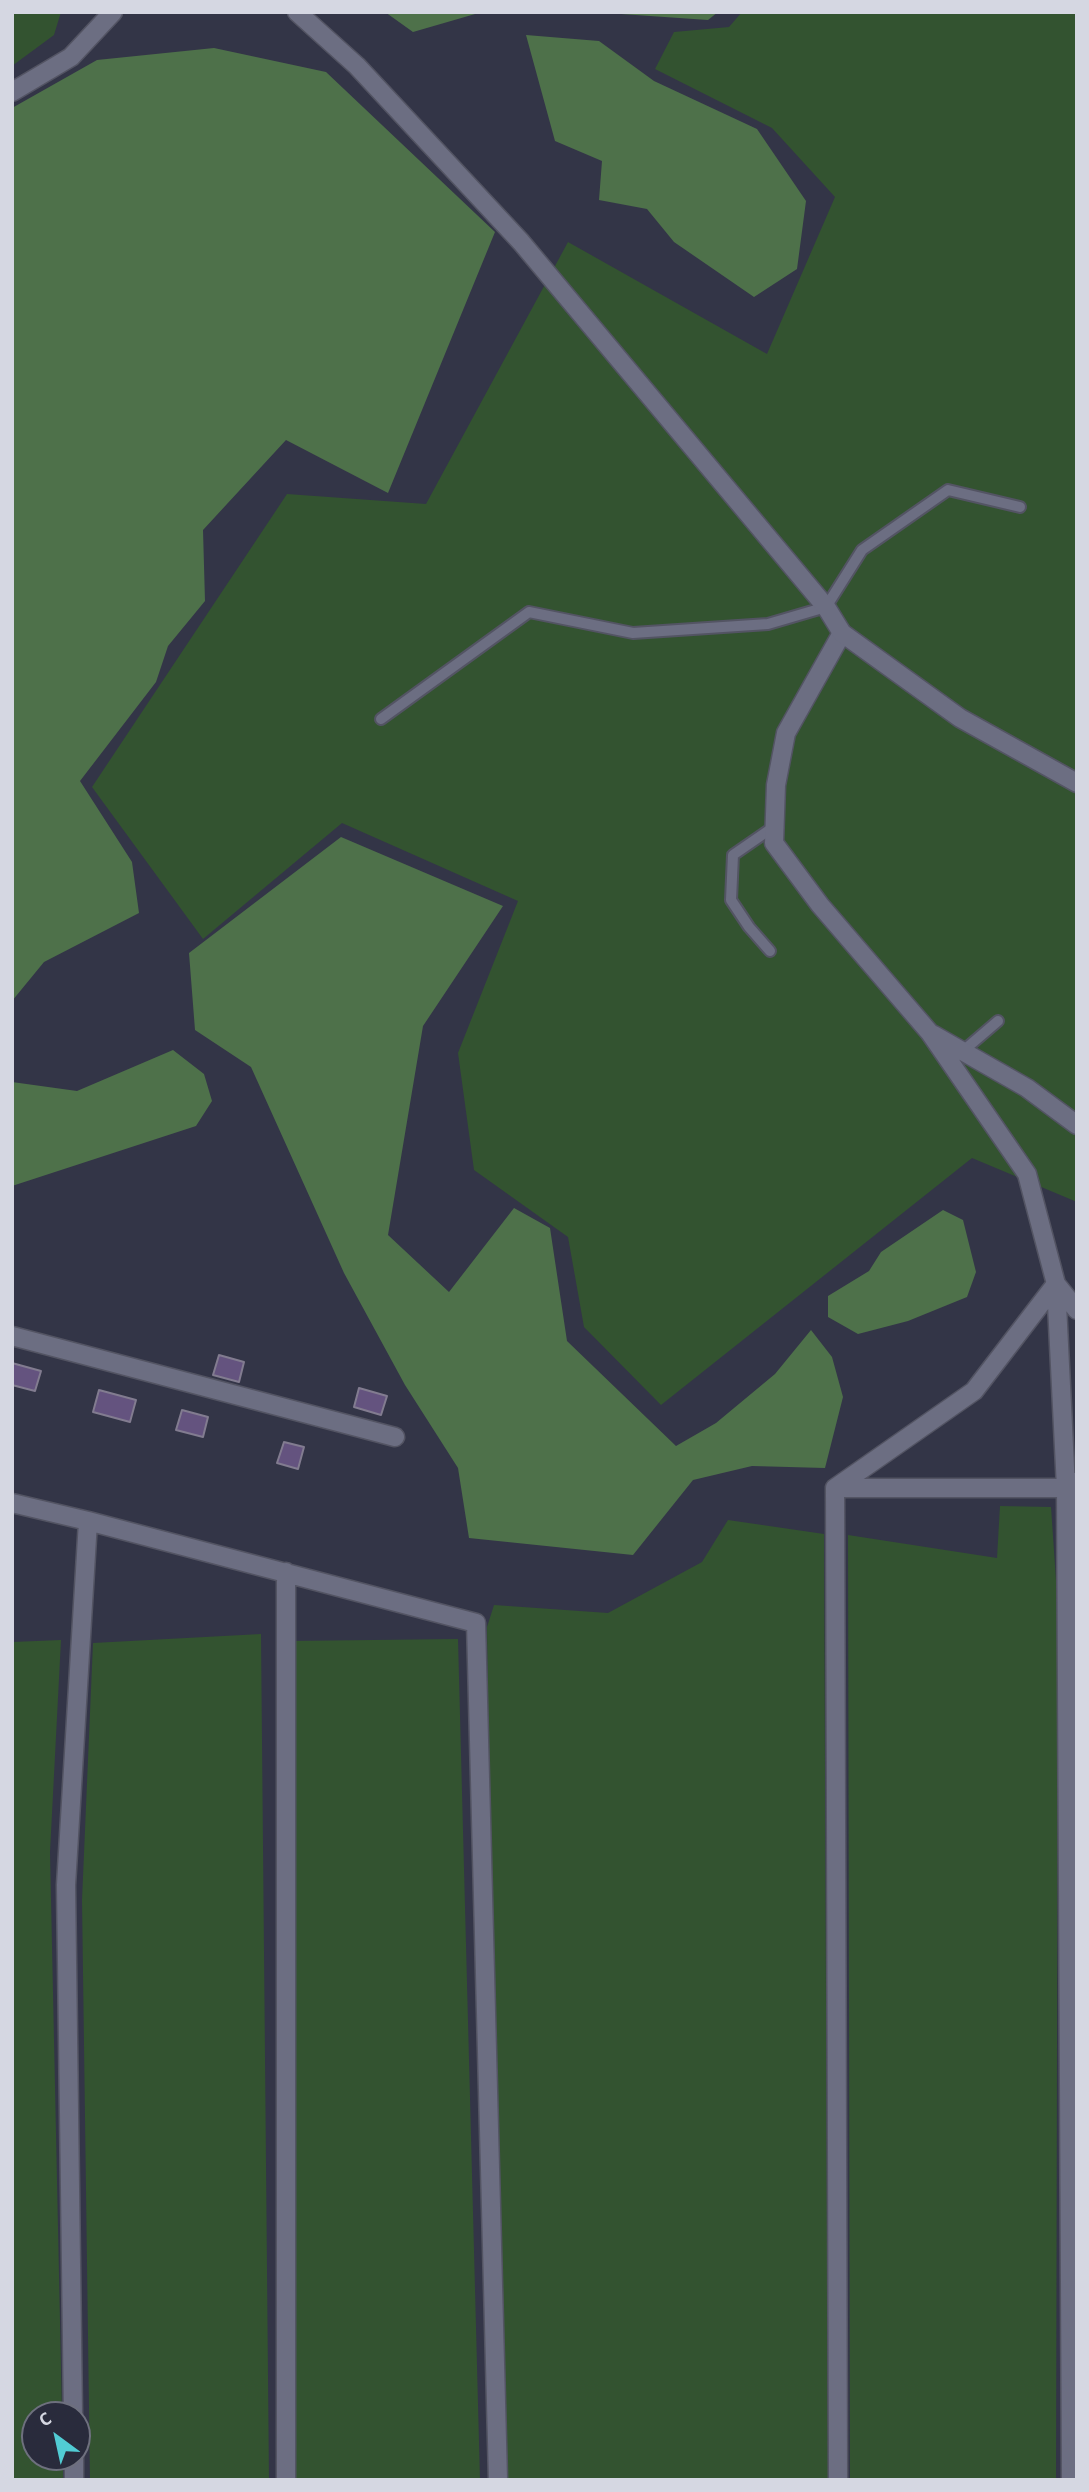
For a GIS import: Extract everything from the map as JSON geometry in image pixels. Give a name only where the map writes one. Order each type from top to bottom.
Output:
[{"type":"street","points":[[12,92],[71,57],[113,12]]},
{"type":"street","points":[[297,12],[357,66],[521,242],[826,607],[842,633],[960,718],[1077,783]]},
{"type":"street","points":[[842,633],[786,733],[776,785],[774,843],[820,905],[930,1033],[1027,1174],[1056,1284],[1071,1484],[1071,2480]]},
{"type":"street","points":[[930,1033],[1027,1088],[1077,1125]]},
{"type":"street","points":[[1056,1284],[1077,1310]]},
{"type":"street","points":[[835,1488],[974,1391],[1056,1284]]},
{"type":"street","points":[[12,1336],[395,1437]]},
{"type":"street","points":[[835,1488],[1071,1484]]},
{"type":"street","points":[[835,1488],[838,2480]]},
{"type":"street","points":[[12,1503],[476,1623],[498,2480]]},
{"type":"street","points":[[73,2401],[66,1885],[88,1521]]},
{"type":"street","points":[[286,1573],[286,2480]]},
{"type":"lane","points":[[381,719],[529,612],[633,633],[768,624],[826,607],[862,550],[947,490],[1020,507]]},
{"type":"lane","points":[[771,951],[749,928],[731,900],[733,855],[775,826]]},
{"type":"lane","points":[[963,1051],[998,1021]]},
{"type":"green space","points":[[12,12],[61,12],[54,35],[12,66]]},
{"type":"green space","points":[[385,12],[482,12],[413,32]]},
{"type":"green space","points":[[592,12],[718,12],[708,20]]},
{"type":"green space","points":[[742,12],[1077,12],[1077,1202],[972,1158],[661,1405],[584,1327],[568,1237],[474,1170],[458,1053],[518,901],[342,823],[203,939],[92,787],[287,494],[426,504],[568,242],[767,354],[835,197],[772,128],[655,69],[674,32],[729,27]]},
{"type":"green space","points":[[526,35],[599,41],[654,81],[757,129],[806,201],[797,269],[754,297],[674,242],[647,209],[599,200],[602,161],[555,141]]},
{"type":"green space","points":[[214,48],[326,72],[495,232],[388,493],[286,440],[203,530],[205,601],[168,646],[156,682],[80,781],[132,862],[139,913],[44,962],[12,1001],[12,108],[97,60]]},
{"type":"green space","points":[[341,837],[503,906],[423,1026],[388,1235],[449,1292],[514,1208],[550,1228],[567,1341],[676,1446],[716,1423],[775,1374],[811,1330],[832,1357],[843,1397],[825,1468],[752,1466],[693,1480],[633,1555],[469,1538],[458,1468],[405,1385],[344,1273],[251,1067],[195,1030],[189,953]]},
{"type":"green space","points":[[173,1050],[204,1074],[212,1101],[196,1126],[12,1186],[12,1082],[77,1091]]},
{"type":"green space","points":[[943,1210],[963,1220],[976,1272],[967,1297],[908,1321],[858,1334],[828,1317],[828,1296],[869,1271],[881,1252]]},
{"type":"green space","points":[[1000,1506],[1051,1507],[1058,1609],[1056,2480],[850,2480],[848,1535],[997,1558]]},
{"type":"green space","points":[[728,1520],[824,1534],[828,2480],[498,2480],[487,1627],[494,1605],[608,1613],[702,1562]]},
{"type":"green space","points":[[261,1634],[269,2480],[90,2480],[82,1900],[93,1643]]},
{"type":"green space","points":[[458,1639],[480,2480],[290,2480],[287,1641]]},
{"type":"green space","points":[[61,1640],[50,1852],[62,2401],[21,2401],[21,2471],[63,2471],[63,2480],[12,2480],[12,1642]]},
{"type":"building","points":[[219,1355],[244,1362],[239,1382],[213,1375]]},
{"type":"building","points":[[12,1363],[41,1371],[35,1391],[12,1385]]},
{"type":"building","points":[[359,1388],[387,1396],[381,1415],[354,1407]]},
{"type":"building","points":[[99,1390],[136,1400],[130,1422],[93,1412]]},
{"type":"building","points":[[182,1410],[208,1417],[203,1437],[176,1430]]},
{"type":"building","points":[[284,1442],[304,1447],[298,1469],[277,1463]]}]
